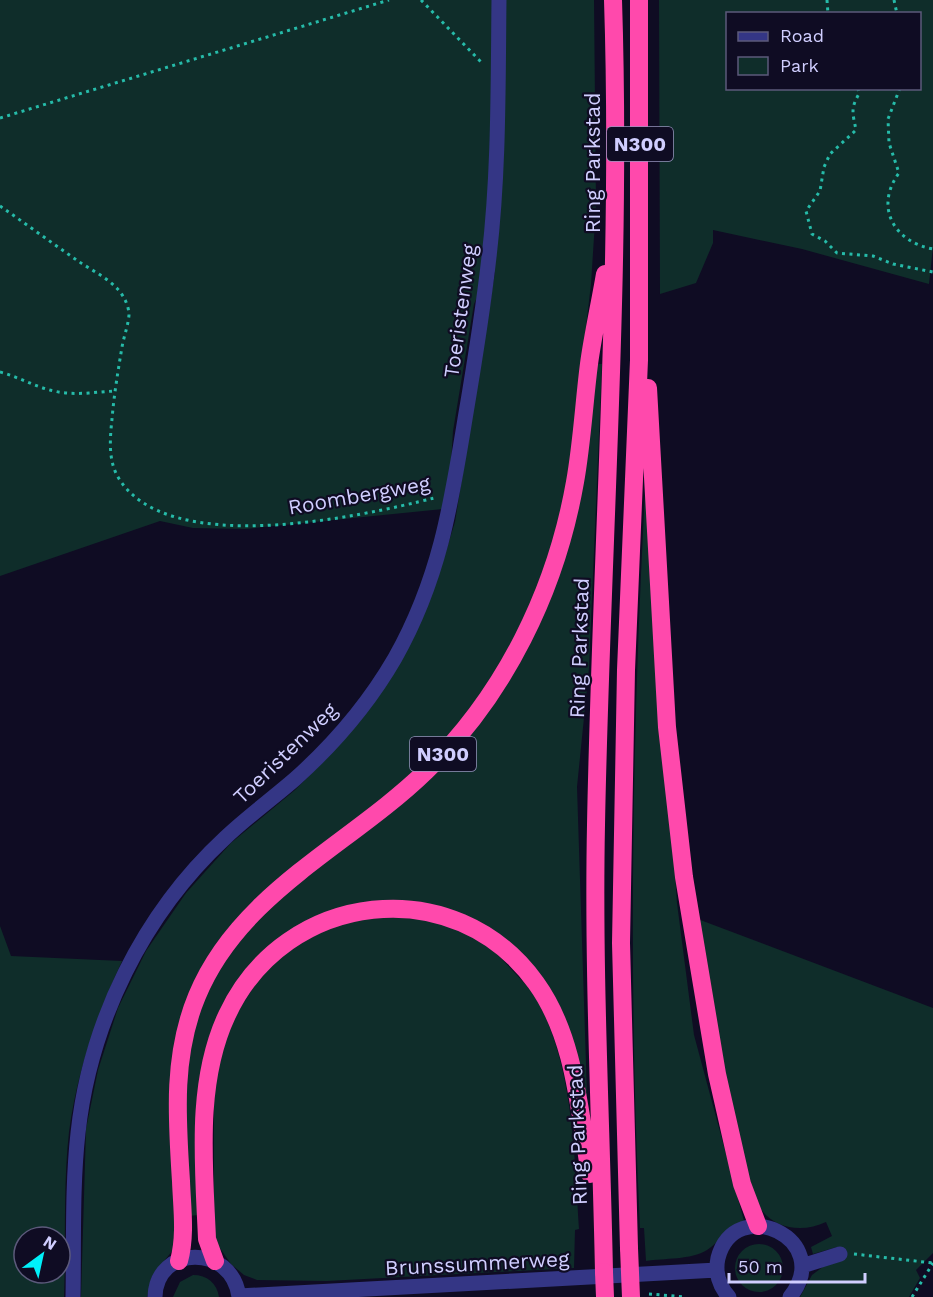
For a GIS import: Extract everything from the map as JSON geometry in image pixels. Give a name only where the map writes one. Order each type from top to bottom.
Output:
[{"type":"highway","name":"Ring Parkstad","points":[[605,1297],[598,1115],[596,838],[611,428],[615,219],[613,0]]},
{"type":"highway","name":"N300","points":[[631,1297],[621,943],[626,670],[640,288],[639,0]]},
{"type":"highway","name":"N300","points":[[180,1261],[183,1237],[178,1072],[188,1021],[197,994],[210,968],[241,925],[277,891],[362,827],[427,771],[468,725],[507,668],[541,602],[565,527],[575,482],[589,362],[615,219]]},
{"type":"highway","name":"N300","points":[[640,288],[656,489],[667,727],[675,806],[700,981],[717,1074],[742,1184],[758,1226]]},
{"type":"highway","name":"N300","points":[[215,1261],[207,1239],[206,1090],[226,1016],[251,975],[286,943],[328,920],[385,908],[427,911],[467,925],[500,945],[536,983],[553,1011],[570,1061],[604,1250]]},
{"type":"street","name":"Toeristenweg","points":[[73,1297],[78,1133],[87,1076],[117,989],[151,928],[201,863],[222,841],[318,758],[344,729],[394,658],[432,578],[446,531],[453,493],[490,256],[495,182],[499,0]]},
{"type":"street","points":[[729,1297],[722,1288],[717,1270],[718,1259],[727,1241],[743,1229],[758,1226],[773,1228],[790,1238],[800,1255],[802,1266],[798,1287],[790,1297]]},
{"type":"street","points":[[802,1266],[840,1254]]},
{"type":"street","points":[[155,1297],[158,1281],[164,1272],[180,1261],[193,1257],[215,1261],[234,1279],[239,1296]]},
{"type":"street","name":"Brunssummerweg","points":[[239,1296],[717,1270]]},
{"type":"path","points":[[0,118],[389,0]]},
{"type":"path","points":[[421,0],[498,81]]},
{"type":"path","points":[[858,90],[851,115],[855,133],[834,149],[826,160],[820,191],[806,211],[810,231],[837,253],[873,256],[893,264],[933,272]]},
{"type":"path","points":[[899,90],[888,119],[889,143],[899,173],[888,187],[887,208],[898,233],[922,247],[933,249]]},
{"type":"path","name":"Roombergweg","points":[[0,206],[107,280],[125,300],[129,314],[115,391],[111,440],[112,459],[118,476],[128,491],[155,510],[182,520],[222,525],[296,523],[386,509],[453,493]]},
{"type":"path","points":[[0,372],[19,377],[52,391],[73,394],[115,391]]},
{"type":"path","points":[[840,1254],[933,1263],[912,1297]]},
{"type":"green space","points":[[0,0],[594,0],[596,206],[591,284],[567,490],[540,589],[499,669],[457,728],[401,786],[277,884],[193,989],[177,1245],[152,1276],[147,1297],[81,1297],[86,1129],[98,1070],[118,1008],[146,951],[186,893],[231,843],[295,790],[328,757],[436,583],[455,522],[495,272],[486,278],[474,304],[453,431],[450,479],[443,509],[245,529],[193,528],[160,521],[0,576]]},
{"type":"green space","points":[[659,0],[933,0],[933,247],[929,284],[802,249],[713,230],[713,243],[696,283],[660,294]]},
{"type":"green space","points":[[595,364],[602,364],[589,668],[577,787],[587,1095],[582,1095],[566,1027],[462,917],[316,918],[219,1016],[199,1215],[188,1216],[184,1092],[195,1020],[220,964],[262,913],[412,792],[543,610]]},
{"type":"green space","points":[[645,492],[649,492],[677,903],[694,1035],[744,1221],[701,1253],[646,1261],[644,1228],[640,1228],[636,1136],[633,952],[637,676]]},
{"type":"green space","points":[[390,914],[436,921],[481,940],[515,969],[540,1005],[556,1046],[567,1091],[573,1138],[579,1229],[575,1230],[574,1268],[327,1281],[257,1280],[244,1275],[231,1264],[217,1244],[214,1231],[214,1090],[230,1024],[267,966],[324,928]]},
{"type":"green space","points":[[695,918],[933,1008],[933,1253],[916,1270],[920,1278],[909,1297],[800,1297],[812,1275],[840,1254],[837,1247],[813,1254],[811,1247],[832,1236],[826,1222],[808,1228],[780,1224],[764,1213],[751,1192],[733,1128]]},
{"type":"green space","points":[[0,926],[11,956],[122,961],[89,1044],[77,1087],[69,1132],[65,1225],[12,1225],[12,1285],[64,1285],[64,1297],[0,1297]]},
{"type":"green space","points":[[759,1244],[776,1251],[783,1268],[776,1285],[759,1292],[742,1285],[735,1268],[742,1251]]},
{"type":"green space","points":[[193,1275],[203,1276],[210,1281],[219,1297],[173,1297],[180,1282]]}]
